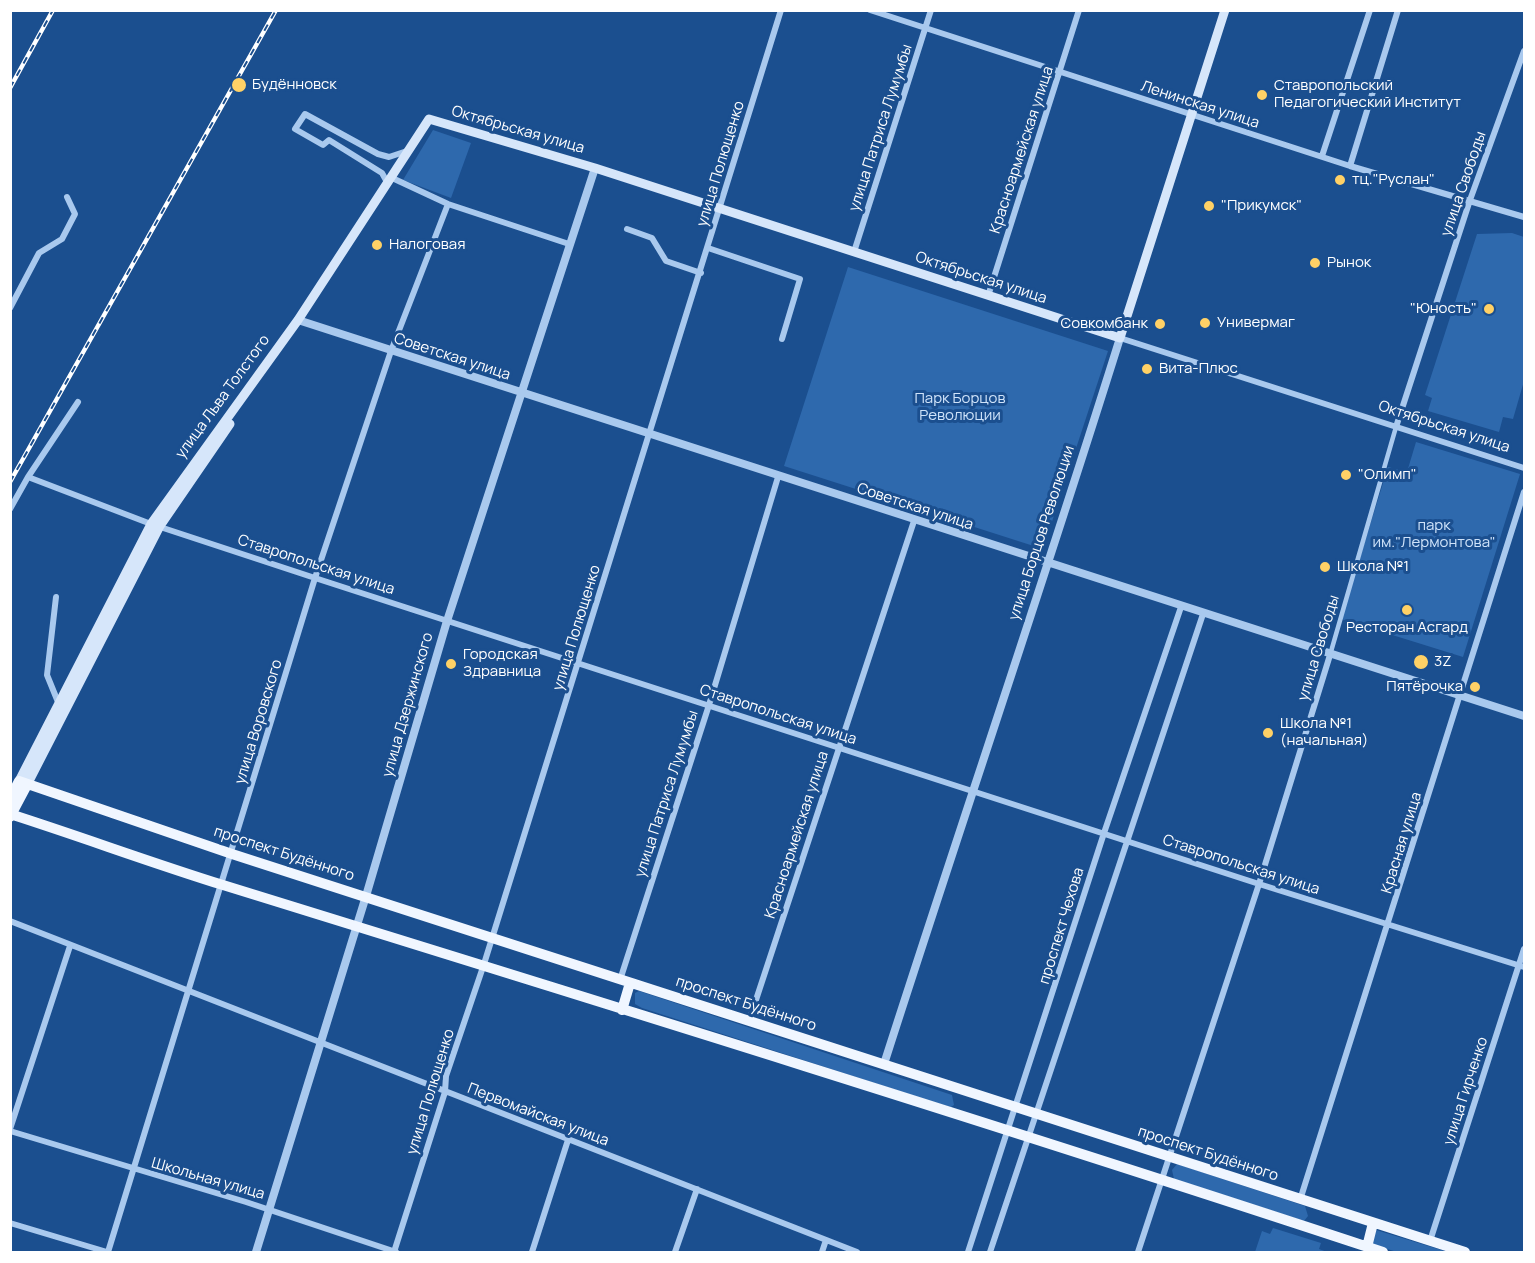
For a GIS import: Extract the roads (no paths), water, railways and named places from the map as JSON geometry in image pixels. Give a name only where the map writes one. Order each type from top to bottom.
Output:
[{"type":"main road","name":"улица Борцов Революции","points":[[1120,338],[1225,10]]},
{"type":"main road","name":"Октябрьская улица","points":[[429,119],[595,168],[1120,338]]},
{"type":"main road","name":"улица Льва Толстого","points":[[11,815],[58,702],[156,525],[299,320],[429,119]]},
{"type":"main road","name":"улица Льва Толстого","points":[[10,798],[23,783],[156,525]]},
{"type":"main road","name":"проспект Будённого","points":[[23,783],[232,854],[1465,1252]]},
{"type":"main road","points":[[11,815],[221,885],[484,964],[622,1010],[1162,1179],[1383,1252]]},
{"type":"main road","points":[[622,1010],[625,981]]},
{"type":"main road","points":[[1367,1247],[1373,1223]]},
{"type":"street","name":"улица Полющенко","points":[[396,1252],[445,1092],[446,1076],[579,664],[781,10]]},
{"type":"street","name":"Ленинская улица","points":[[870,10],[1350,166],[1524,217]]},
{"type":"street","name":"улица Патриса Лумумбы","points":[[854,252],[931,10]]},
{"type":"street","name":"Красноармейская улица","points":[[988,296],[1079,10]]},
{"type":"street","points":[[1322,156],[1370,10]]},
{"type":"street","points":[[1350,166],[1398,10]]},
{"type":"street","name":"улица Свободы","points":[[1138,1252],[1259,884],[1330,655],[1396,427],[1470,200],[1524,51]]},
{"type":"street","points":[[408,151],[390,157],[378,154],[304,114],[295,129],[323,145],[329,140],[382,173],[388,180],[448,204],[569,244]]},
{"type":"street","name":"улица Дзержинского","points":[[256,1252],[366,896],[447,621],[595,168]]},
{"type":"street","points":[[10,308],[39,253],[62,239],[68,231],[75,214],[66,197]]},
{"type":"street","name":"улица Воровского","points":[[108,1252],[315,578],[391,351],[448,204]]},
{"type":"street","points":[[627,229],[652,238],[666,261],[700,273]]},
{"type":"street","points":[[708,248],[800,279],[782,339]]},
{"type":"street","name":"Советская улица","points":[[299,320],[520,394],[1524,716]]},
{"type":"street","name":"Октябрьская улица","points":[[1120,338],[1524,468]]},
{"type":"street","name":"улица Борцов Революции","points":[[884,1064],[972,790],[1050,564],[1120,338]]},
{"type":"street","points":[[10,509],[28,477],[78,402]]},
{"type":"street","name":"Ставропольская улица","points":[[28,477],[156,525],[315,578],[1128,842],[1522,966]]},
{"type":"street","name":"улица Патриса Лумумбы","points":[[625,981],[778,477]]},
{"type":"street","name":"Красная улица","points":[[1300,1200],[1389,925],[1524,492]]},
{"type":"street","name":"Красноармейская улица","points":[[749,1021],[914,521]]},
{"type":"street","points":[[56,597],[47,675],[58,702]]},
{"type":"street","name":"проспект Чехова","points":[[968,1252],[1180,607]]},
{"type":"street","points":[[990,1252],[1203,614]]},
{"type":"street","name":"Первомайская улица","points":[[10,921],[857,1252]]},
{"type":"street","points":[[10,1130],[70,946]]},
{"type":"street","name":"улица Гирченко","points":[[1430,1241],[1522,966],[1524,949]]},
{"type":"street","name":"Школьная улица","points":[[10,1130],[133,1170],[269,1209],[396,1252]]},
{"type":"street","points":[[532,1252],[568,1140]]},
{"type":"street","points":[[675,1252],[697,1189]]},
{"type":"street","points":[[10,1223],[108,1252]]},
{"type":"street","points":[[822,1252],[826,1240]]},
{"type":"railway","points":[[10,88],[53,10]]},
{"type":"railway","points":[[10,482],[276,10]]},
{"type":"place","name":"Будённовск","points":[[239,85]]},
{"type":"place","name":"Ставропольский Педагогический Институт","points":[[1262,95]]},
{"type":"place","name":"тц.\"Руслан\"","points":[[1340,180]]},
{"type":"place","name":"\"Прикумск\"","points":[[1209,206]]},
{"type":"place","name":"Налоговая","points":[[377,245]]},
{"type":"place","name":"Рынок","points":[[1315,263]]},
{"type":"place","name":"\"Юность\"","points":[[1489,309]]},
{"type":"place","name":"Универмаг","points":[[1205,323]]},
{"type":"place","name":"Совкомбанк","points":[[1160,324]]},
{"type":"place","name":"Вита-Плюс","points":[[1147,369]]},
{"type":"place","name":"\"Олимп\"","points":[[1346,475]]},
{"type":"place","name":"Школа №1","points":[[1325,567]]},
{"type":"place","name":"Ресторан Асгард","points":[[1407,610]]},
{"type":"place","name":"3Z","points":[[1421,662]]},
{"type":"place","name":"Городская Здравница","points":[[451,664]]},
{"type":"place","name":"Пятёрочка","points":[[1475,687]]},
{"type":"place","name":"Школа №1 (начальная)","points":[[1268,733]]},
{"type":"park label","name":"Парк Борцов Революции","points":[[960,408]]},
{"type":"park label","name":"парк им.\"Лермонтова\"","points":[[1434,534]]}]
